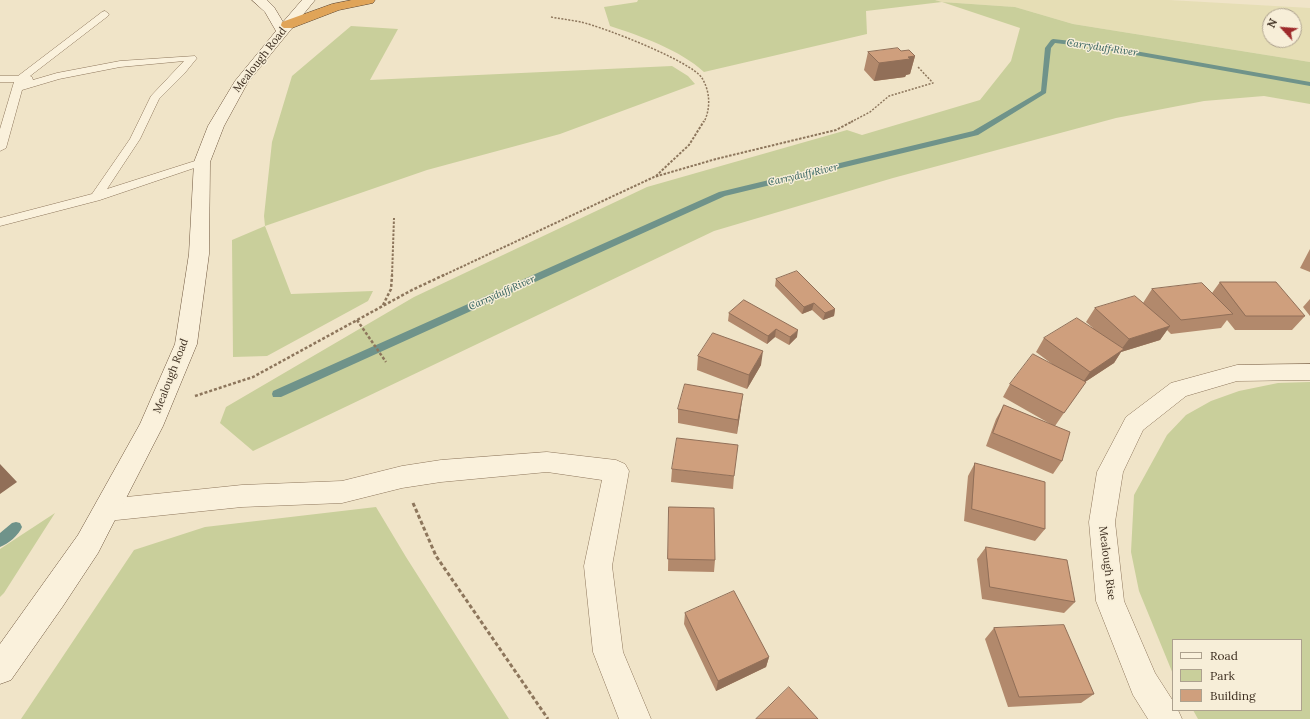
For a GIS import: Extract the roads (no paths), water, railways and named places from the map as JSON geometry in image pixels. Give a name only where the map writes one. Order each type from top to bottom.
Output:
[{"type":"highway","points":[[285,28],[336,7],[369,0]]},
{"type":"street","points":[[258,0],[266,5],[285,28]]},
{"type":"street","name":"Mealough Road","points":[[0,669],[58,589],[88,544],[160,407],[186,344],[199,254],[202,162],[216,126],[242,81],[308,0]]},
{"type":"street","name":"Mealough Rise","points":[[1166,719],[1144,684],[1110,601],[1102,522],[1110,472],[1134,424],[1179,389],[1237,373],[1310,372]]},
{"type":"street","points":[[107,510],[242,496],[342,492],[402,477],[441,471],[548,462],[616,471],[598,566],[608,652],[635,719]]},
{"type":"lane","points":[[0,148],[19,84],[105,14]]},
{"type":"lane","points":[[0,79],[19,84],[120,64],[192,58],[181,72],[155,98],[135,139],[96,197]]},
{"type":"lane","points":[[0,222],[96,197],[202,162]]},
{"type":"waterway","name":"Carryduff River","points":[[277,394],[722,194],[975,133],[1044,92],[1048,48],[1053,41],[1090,45],[1310,84]]},
{"type":"waterway","name":"Carryduff River","points":[[0,541],[16,527]]}]
